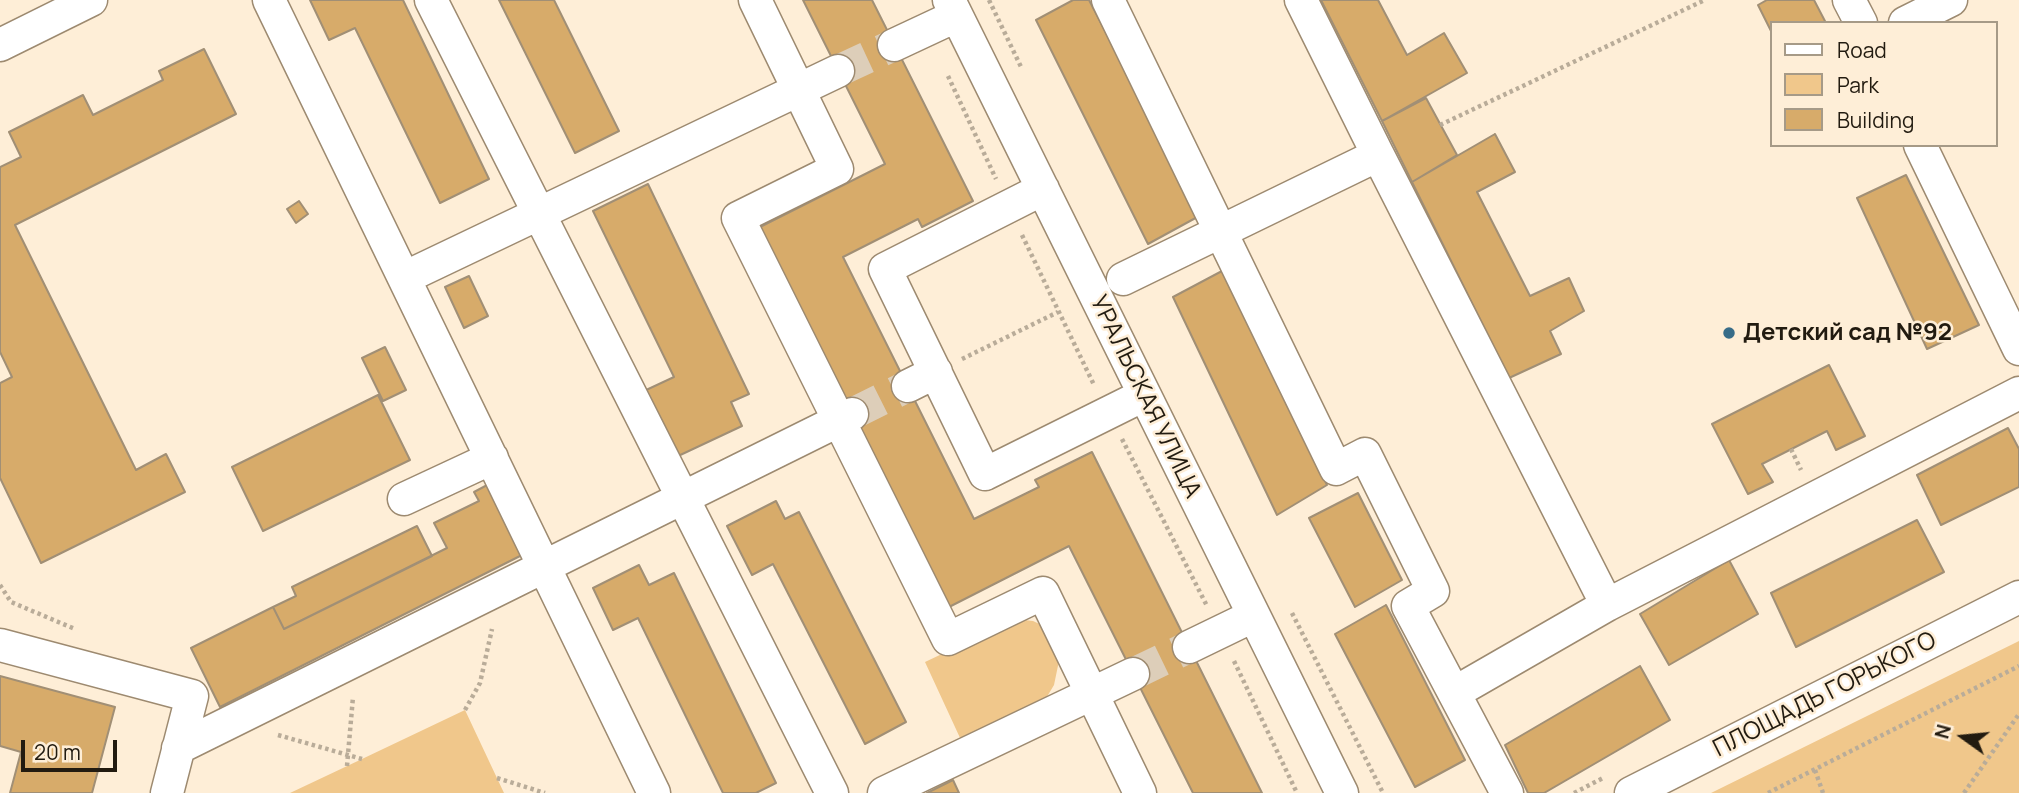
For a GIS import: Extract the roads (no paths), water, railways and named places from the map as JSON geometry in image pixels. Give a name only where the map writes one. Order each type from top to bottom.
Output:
[{"type":"street","points":[[0,44],[91,0]]},
{"type":"street","points":[[269,0],[300,95],[404,278],[654,793]]},
{"type":"street","points":[[431,0],[832,793]]},
{"type":"street","points":[[755,0],[837,169],[738,218],[845,417],[948,639],[1043,593],[1140,793]]},
{"type":"street","points":[[1108,0],[1336,469],[1365,454],[1433,591],[1408,606],[1507,793]]},
{"type":"street","points":[[1301,0],[1607,606]]},
{"type":"street","points":[[1849,0],[1860,21]]},
{"type":"street","points":[[1909,21],[1951,0]]},
{"type":"street","points":[[894,45],[953,8]]},
{"type":"street","name":"УРАЛЬСКАЯ УЛИЦА","points":[[953,8],[1342,793]]},
{"type":"street","points":[[404,278],[838,72]]},
{"type":"street","points":[[1921,147],[2019,349]]},
{"type":"street","points":[[1124,279],[1378,155]]},
{"type":"street","points":[[1042,189],[885,269],[985,474],[1144,395]]},
{"type":"street","points":[[908,386],[936,372]]},
{"type":"street","points":[[1454,693],[1607,606],[2019,393]]},
{"type":"street","points":[[178,748],[845,417]]},
{"type":"street","points":[[404,499],[492,458]]},
{"type":"street","name":"ПЛОЩАДЬ ГОРЬКОГО","points":[[1631,793],[2019,597]]},
{"type":"street","points":[[1189,647],[1253,616]]},
{"type":"street","points":[[0,645],[192,696],[167,793]]},
{"type":"street","points":[[884,793],[1133,674]]},
{"type":"tunnel","points":[[838,71],[894,45]]},
{"type":"tunnel","points":[[852,414],[908,386]]},
{"type":"tunnel","points":[[1133,674],[1189,647]]},
{"type":"place","name":"Детский сад №92","points":[[1729,333]]}]
